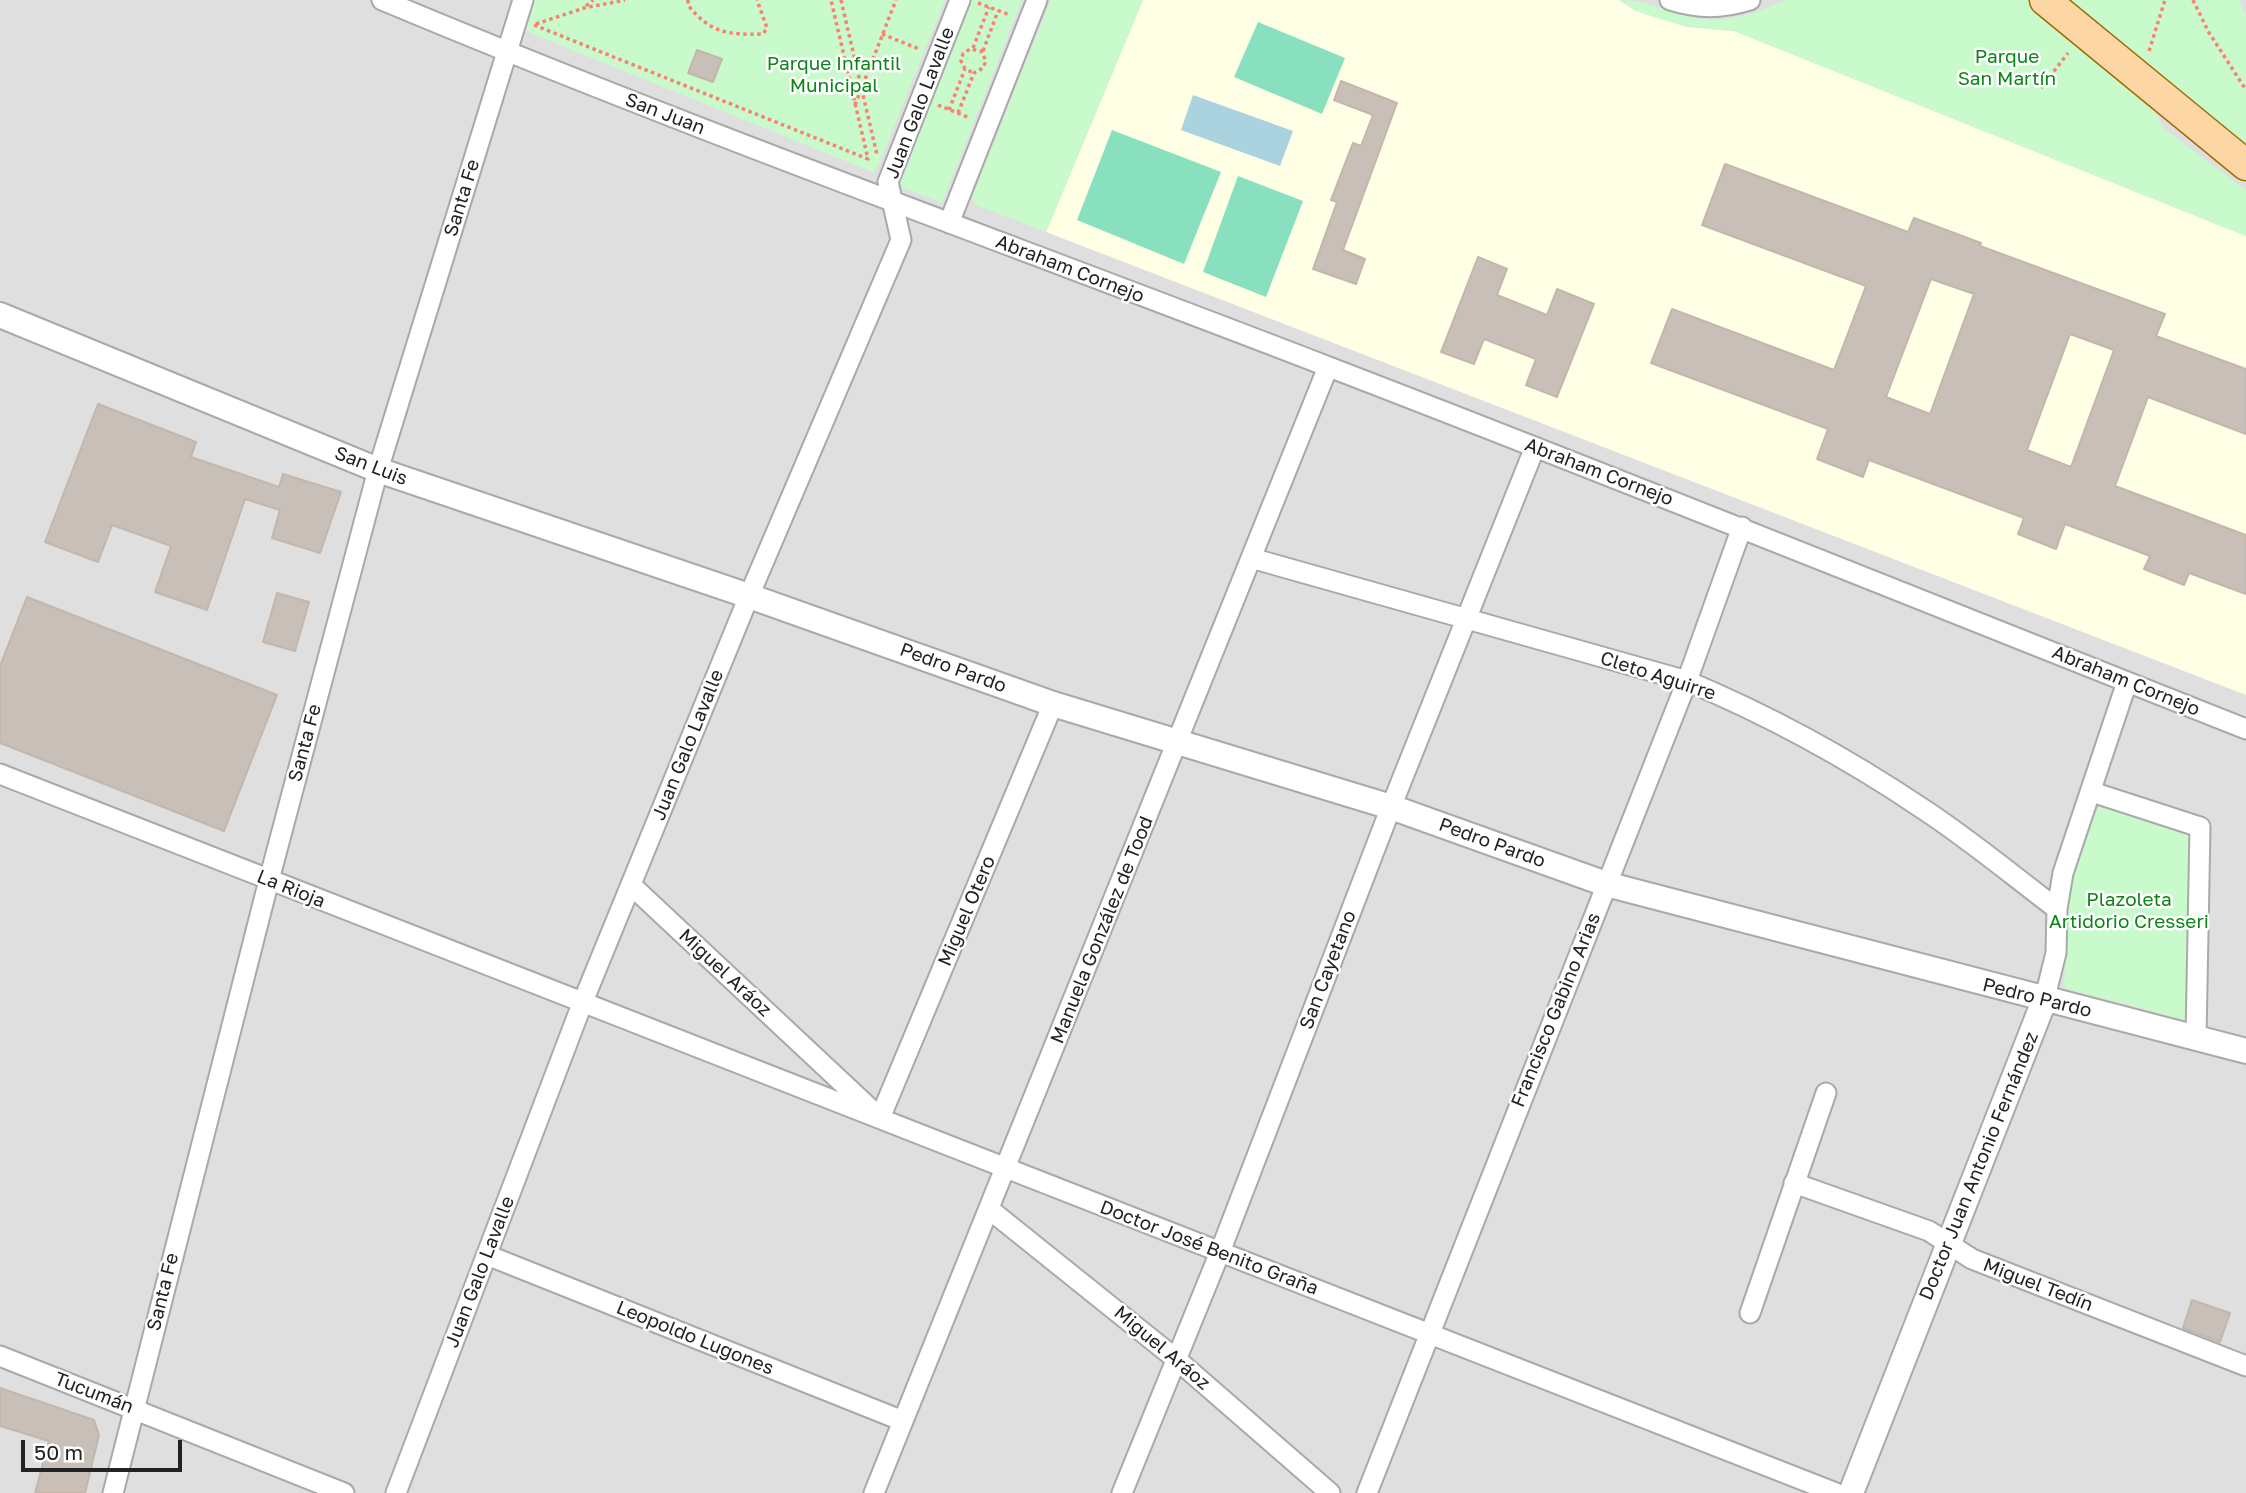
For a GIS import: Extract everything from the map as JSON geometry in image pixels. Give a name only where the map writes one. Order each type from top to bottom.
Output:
[{"type":"main road","points":[[2045,0],[2246,164]]},
{"type":"street","name":"San Juan","points":[[382,0],[507,52],[949,223]]},
{"type":"street","points":[[949,223],[1037,0]]},
{"type":"street","points":[[1670,0],[1690,7],[1724,8],[1750,0]]},
{"type":"street","name":"Juan Galo Lavalle","points":[[396,1493],[582,1004],[750,596],[901,240],[888,182],[938,57],[968,1]]},
{"type":"street","name":"Santa Fe","points":[[113,1493],[269,880],[378,470],[507,52],[530,6]]},
{"type":"street","name":"Abraham Cornejo","points":[[949,223],[1328,366],[1742,527],[2246,729]]},
{"type":"street","name":"San Luis","points":[[0,316],[378,470],[750,596]]},
{"type":"street","name":"Manuela González de Tood","points":[[874,1493],[1328,366]]},
{"type":"street","name":"San Cayetano","points":[[1122,1493],[1220,1252],[1391,807],[1535,447]]},
{"type":"street","name":"Francisco Gabino Arias","points":[[1367,1493],[1686,681],[1742,527]]},
{"type":"street","name":"Cleto Aguirre","points":[[1251,558],[1686,681],[1742,705],[1863,771],[1923,808],[2057,909]]},
{"type":"street","name":"Pedro Pardo","points":[[750,596],[1053,704],[1179,740],[1391,807],[1606,884],[2044,1001],[2246,1051]]},
{"type":"street","name":"Doctor Juan Antonio Fernández","points":[[1851,1493],[2044,1001],[2056,953],[2057,909],[2063,873],[2127,682]]},
{"type":"street","name":"Miguel Otero","points":[[880,1118],[1053,704]]},
{"type":"street","name":"La Rioja","points":[[0,774],[582,1004]]},
{"type":"street","points":[[2092,792],[2200,827],[2196,1038]]},
{"type":"street","name":"Miguel Aráoz","points":[[631,885],[880,1118]]},
{"type":"street","name":"Doctor José Benito Graña","points":[[582,1004],[1836,1493]]},
{"type":"street","points":[[1750,1313],[1826,1093]]},
{"type":"street","name":"Miguel Tedín","points":[[1794,1183],[1929,1231],[1972,1259],[2246,1366]]},
{"type":"street","name":"Miguel Aráoz","points":[[989,1209],[1177,1359],[1329,1493]]},
{"type":"street","name":"Leopoldo Lugones","points":[[487,1255],[903,1421]]},
{"type":"street","name":"Tucumán","points":[[0,1356],[344,1493]]},
{"type":"path","points":[[584,8],[593,0]]},
{"type":"path","points":[[534,25],[584,8],[625,0]]},
{"type":"path","points":[[688,0],[688,5],[701,22],[718,31],[738,35],[763,34],[767,27],[757,0]]},
{"type":"path","points":[[534,25],[868,159],[831,0]]},
{"type":"path","points":[[841,0],[860,91],[882,176],[888,182]]},
{"type":"path","points":[[854,107],[895,0]]},
{"type":"path","points":[[2141,78],[2165,0]]},
{"type":"path","points":[[2193,0],[2208,31],[2246,90]]},
{"type":"path","points":[[968,1],[1012,16]]},
{"type":"path","points":[[530,6],[534,25]]},
{"type":"path","points":[[949,110],[965,69],[962,56],[973,49],[989,7]]},
{"type":"path","points":[[958,113],[974,73],[985,64],[982,52],[998,11]]},
{"type":"path","points":[[2041,88],[2083,31]]},
{"type":"path","points":[[882,34],[938,57]]},
{"type":"path","points":[[973,49],[982,52]]},
{"type":"path","points":[[965,69],[974,73]]},
{"type":"path","points":[[936,105],[971,118]]},
{"type":"shaded area","points":[[0,0],[2246,0],[2246,1493],[0,1493]]},
{"type":"shaded area","points":[[1143,0],[1619,0],[1636,11],[1687,27],[1734,31],[2246,236],[2246,695],[1046,232]]},
{"type":"green space","name":"Parque Infantil Municipal","points":[[532,0],[945,0],[875,173],[523,30]]},
{"type":"green space","points":[[972,0],[1022,0],[942,203],[899,186]]},
{"type":"green space","points":[[1051,0],[1143,0],[1046,232],[976,205],[972,197]]},
{"type":"green space","name":"Parque San Martín","points":[[1619,0],[1716,20],[1752,13],[1786,0],[2030,0],[2144,92],[2164,129],[2246,190],[2246,236],[1734,31],[1689,26],[1660,19]]},
{"type":"green space","name":"Parque San Martín","points":[[2061,0],[2239,0],[2246,17],[2246,151]]},
{"type":"green space","points":[[1258,22],[1345,58],[1322,114],[1234,77]]},
{"type":"green space","points":[[1112,130],[1221,172],[1184,264],[1077,220]]},
{"type":"green space","points":[[1238,176],[1303,201],[1266,297],[1203,272]]},
{"type":"green space","name":"Plazoleta Artidorio Cresseri","points":[[2100,803],[2193,832],[2186,1020],[2064,988],[2067,905],[2072,875]]},
{"type":"water","points":[[1193,95],[1293,131],[1280,166],[1181,130]]},
{"type":"building","points":[[697,50],[722,59],[713,82],[688,73]]},
{"type":"building","points":[[1341,81],[1397,103],[1343,250],[1365,259],[1356,284],[1313,269],[1337,202],[1331,200],[1349,153],[1353,143],[1361,146],[1373,115],[1334,100]]},
{"type":"building","points":[[1725,164],[1908,232],[1914,218],[1981,243],[1980,246],[2165,314],[2156,336],[2246,369],[2246,434],[2148,397],[2115,486],[2246,535],[2246,594],[2189,573],[2184,585],[2144,569],[2150,556],[2065,524],[2056,549],[2018,534],[2024,518],[1869,460],[1863,477],[1817,459],[1828,429],[1651,363],[1672,309],[1834,370],[1866,286],[1702,225]],"holes":[[[1931,279],[1974,294],[1930,414],[1886,397]],[[2070,334],[2114,350],[2071,467],[2027,450]]]},
{"type":"building","points":[[1478,257],[1507,269],[1497,295],[1547,315],[1557,289],[1594,304],[1557,397],[1526,385],[1536,359],[1484,339],[1474,364],[1441,352]]},
{"type":"building","points":[[98,404],[196,442],[191,457],[279,487],[283,474],[341,492],[320,553],[272,538],[280,510],[245,499],[207,610],[155,592],[171,546],[112,525],[98,562],[45,542]]},
{"type":"building","points":[[277,593],[309,602],[295,651],[263,642]]},
{"type":"building","points":[[27,597],[277,695],[224,831],[0,743],[0,666]]},
{"type":"building","points":[[2192,1300],[2230,1313],[2220,1342],[2183,1328]]},
{"type":"building","points":[[0,1388],[94,1420],[99,1435],[85,1493],[35,1493],[49,1441],[0,1426]]}]
